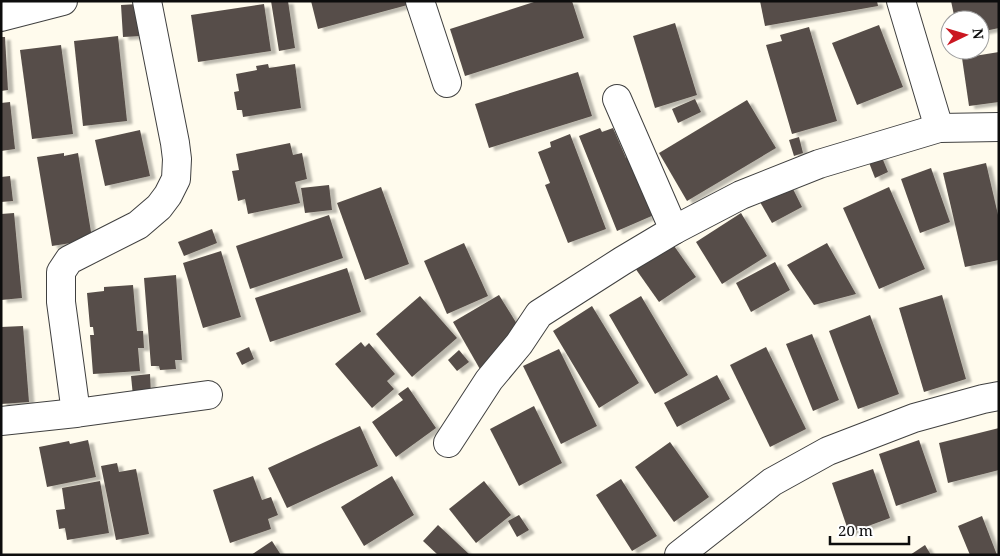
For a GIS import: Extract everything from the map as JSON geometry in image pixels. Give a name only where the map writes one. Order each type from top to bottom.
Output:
[{"type":"street","points":[[1,17],[63,1]]},
{"type":"street","points":[[76,413],[61,302],[61,272],[69,260],[138,225],[159,207],[168,195],[176,178],[176,143],[147,1]]},
{"type":"street","points":[[420,1],[447,83]]},
{"type":"street","points":[[901,1],[939,128]]},
{"type":"street","points":[[617,99],[674,230]]},
{"type":"street","points":[[448,444],[489,380],[519,344],[539,314],[674,230],[741,195],[820,164],[939,128],[999,127]]},
{"type":"street","points":[[1,421],[208,395]]},
{"type":"street","points":[[679,555],[772,482],[828,451],[914,418],[999,396]]},
{"type":"building","points":[[271,1],[288,1],[295,48],[279,51]]},
{"type":"building","points":[[311,1],[414,1],[415,3],[318,29]]},
{"type":"building","points":[[537,1],[572,1],[584,38],[465,76],[450,29]]},
{"type":"building","points":[[760,1],[877,1],[878,6],[765,26]]},
{"type":"building","points":[[951,1],[999,1],[999,28],[990,30],[990,10],[953,10]]},
{"type":"building","points":[[138,4],[141,36],[123,37],[121,5]]},
{"type":"building","points":[[264,4],[271,51],[198,62],[191,15]]},
{"type":"building","points":[[675,23],[697,95],[655,108],[633,36]]},
{"type":"building","points":[[879,25],[903,87],[857,105],[832,43]]},
{"type":"building","points":[[809,27],[837,121],[792,134],[766,45],[782,41],[780,35]]},
{"type":"building","points":[[118,36],[127,121],[83,126],[74,41]]},
{"type":"building","points":[[1,37],[5,37],[8,90],[1,91]]},
{"type":"building","points":[[61,45],[73,134],[32,139],[20,50]]},
{"type":"building","points":[[999,52],[999,102],[969,106],[962,60],[990,60],[990,53]]},
{"type":"building","points":[[268,64],[269,68],[295,64],[301,108],[243,117],[242,110],[237,110],[234,92],[239,91],[236,74],[257,70],[256,66]]},
{"type":"building","points":[[578,72],[592,116],[489,148],[475,104]]},
{"type":"building","points":[[695,99],[701,112],[678,123],[672,109]]},
{"type":"building","points":[[747,100],[776,148],[687,201],[659,153]]},
{"type":"building","points":[[10,102],[15,149],[1,151],[1,103]]},
{"type":"building","points":[[600,128],[602,132],[613,128],[626,158],[631,156],[654,215],[617,231],[579,136]]},
{"type":"building","points":[[140,130],[150,176],[105,186],[95,140]]},
{"type":"building","points":[[570,134],[606,229],[568,243],[545,185],[550,183],[538,152],[551,147],[550,142]]},
{"type":"building","points":[[799,137],[803,153],[794,156],[789,140]]},
{"type":"building","points":[[290,143],[293,155],[302,153],[307,179],[295,182],[300,203],[248,214],[245,199],[238,201],[232,171],[239,170],[236,154]]},
{"type":"building","points":[[64,153],[64,156],[78,153],[93,244],[72,248],[71,243],[52,246],[37,157]]},
{"type":"building","points":[[881,155],[888,172],[875,178],[868,160]]},
{"type":"building","points":[[986,163],[999,219],[999,260],[965,267],[943,173]]},
{"type":"building","points":[[931,168],[950,222],[920,233],[901,179]]},
{"type":"building","points":[[10,176],[13,201],[1,202],[1,177]]},
{"type":"building","points":[[329,185],[332,210],[305,213],[301,188]]},
{"type":"building","points":[[791,185],[802,207],[772,223],[760,202]]},
{"type":"building","points":[[381,187],[409,264],[365,280],[337,203]]},
{"type":"building","points":[[889,187],[925,269],[879,289],[843,208]]},
{"type":"building","points":[[14,213],[22,298],[1,300],[1,214]]},
{"type":"building","points":[[741,213],[767,256],[722,284],[696,242]]},
{"type":"building","points":[[329,215],[343,258],[250,289],[236,246]]},
{"type":"building","points":[[212,229],[217,243],[184,256],[178,242]]},
{"type":"building","points":[[464,243],[488,296],[447,314],[424,261]]},
{"type":"building","points":[[672,243],[696,277],[659,302],[635,268]]},
{"type":"building","points":[[827,243],[856,294],[814,305],[787,265]]},
{"type":"building","points":[[221,251],[241,317],[203,328],[183,263]]},
{"type":"building","points":[[775,262],[790,290],[751,312],[736,283]]},
{"type":"building","points":[[347,268],[361,312],[270,342],[255,298]]},
{"type":"building","points":[[176,275],[182,360],[175,360],[176,369],[160,370],[159,366],[151,366],[144,278]]},
{"type":"building","points":[[133,285],[137,331],[143,331],[144,348],[138,348],[140,371],[93,374],[90,335],[94,335],[93,327],[90,327],[87,293],[104,291],[104,287]]},
{"type":"building","points":[[499,295],[517,324],[481,371],[453,322]]},
{"type":"building","points":[[942,295],[966,379],[924,392],[899,308]]},
{"type":"building","points":[[420,296],[457,338],[412,377],[376,334]]},
{"type":"building","points":[[641,296],[688,375],[655,394],[609,315]]},
{"type":"building","points":[[592,306],[639,383],[599,408],[553,331]]},
{"type":"building","points":[[870,315],[899,394],[858,409],[829,331]]},
{"type":"building","points":[[23,326],[29,402],[1,404],[1,327]]},
{"type":"building","points":[[812,334],[839,400],[813,411],[786,344]]},
{"type":"building","points":[[361,342],[365,347],[369,343],[395,374],[387,381],[394,389],[372,408],[335,364]]},
{"type":"building","points":[[249,347],[254,359],[242,365],[236,353]]},
{"type":"building","points":[[766,347],[806,429],[770,447],[730,365]]},
{"type":"building","points":[[559,349],[597,426],[561,444],[523,366]]},
{"type":"building","points":[[459,350],[469,362],[457,371],[448,360]]},
{"type":"building","points":[[150,374],[151,395],[133,396],[131,376]]},
{"type":"building","points":[[717,375],[730,399],[677,427],[664,403]]},
{"type":"building","points":[[408,387],[436,428],[396,457],[372,422],[403,400],[398,394]]},
{"type":"building","points":[[534,406],[562,463],[519,486],[490,429]]},
{"type":"building","points":[[360,426],[378,466],[287,508],[268,468]]},
{"type":"building","points":[[999,428],[999,470],[948,483],[939,443]]},
{"type":"building","points":[[88,440],[96,477],[47,487],[39,447],[69,441],[70,444]]},
{"type":"building","points":[[919,440],[937,492],[896,506],[879,454]]},
{"type":"building","points":[[670,442],[709,497],[674,522],[635,467]]},
{"type":"building","points":[[117,463],[119,472],[136,469],[149,534],[116,540],[101,466]]},
{"type":"building","points":[[873,469],[890,518],[849,533],[832,483]]},
{"type":"building","points":[[253,476],[262,500],[271,497],[278,515],[268,519],[271,529],[230,543],[213,490]]},
{"type":"building","points":[[392,476],[414,515],[364,546],[341,507]]},
{"type":"building","points":[[621,479],[657,536],[632,551],[596,495]]},
{"type":"building","points":[[100,481],[109,533],[67,540],[65,528],[59,529],[56,510],[65,509],[62,488]]},
{"type":"building","points":[[484,481],[511,515],[476,543],[449,509]]},
{"type":"building","points":[[519,515],[529,530],[517,537],[508,521]]},
{"type":"building","points":[[982,516],[997,555],[970,555],[958,526]]},
{"type":"building","points":[[438,525],[470,555],[438,555],[423,541]]},
{"type":"building","points":[[272,541],[281,555],[251,555]]},
{"type":"building","points":[[925,545],[931,555],[910,555]]}]
